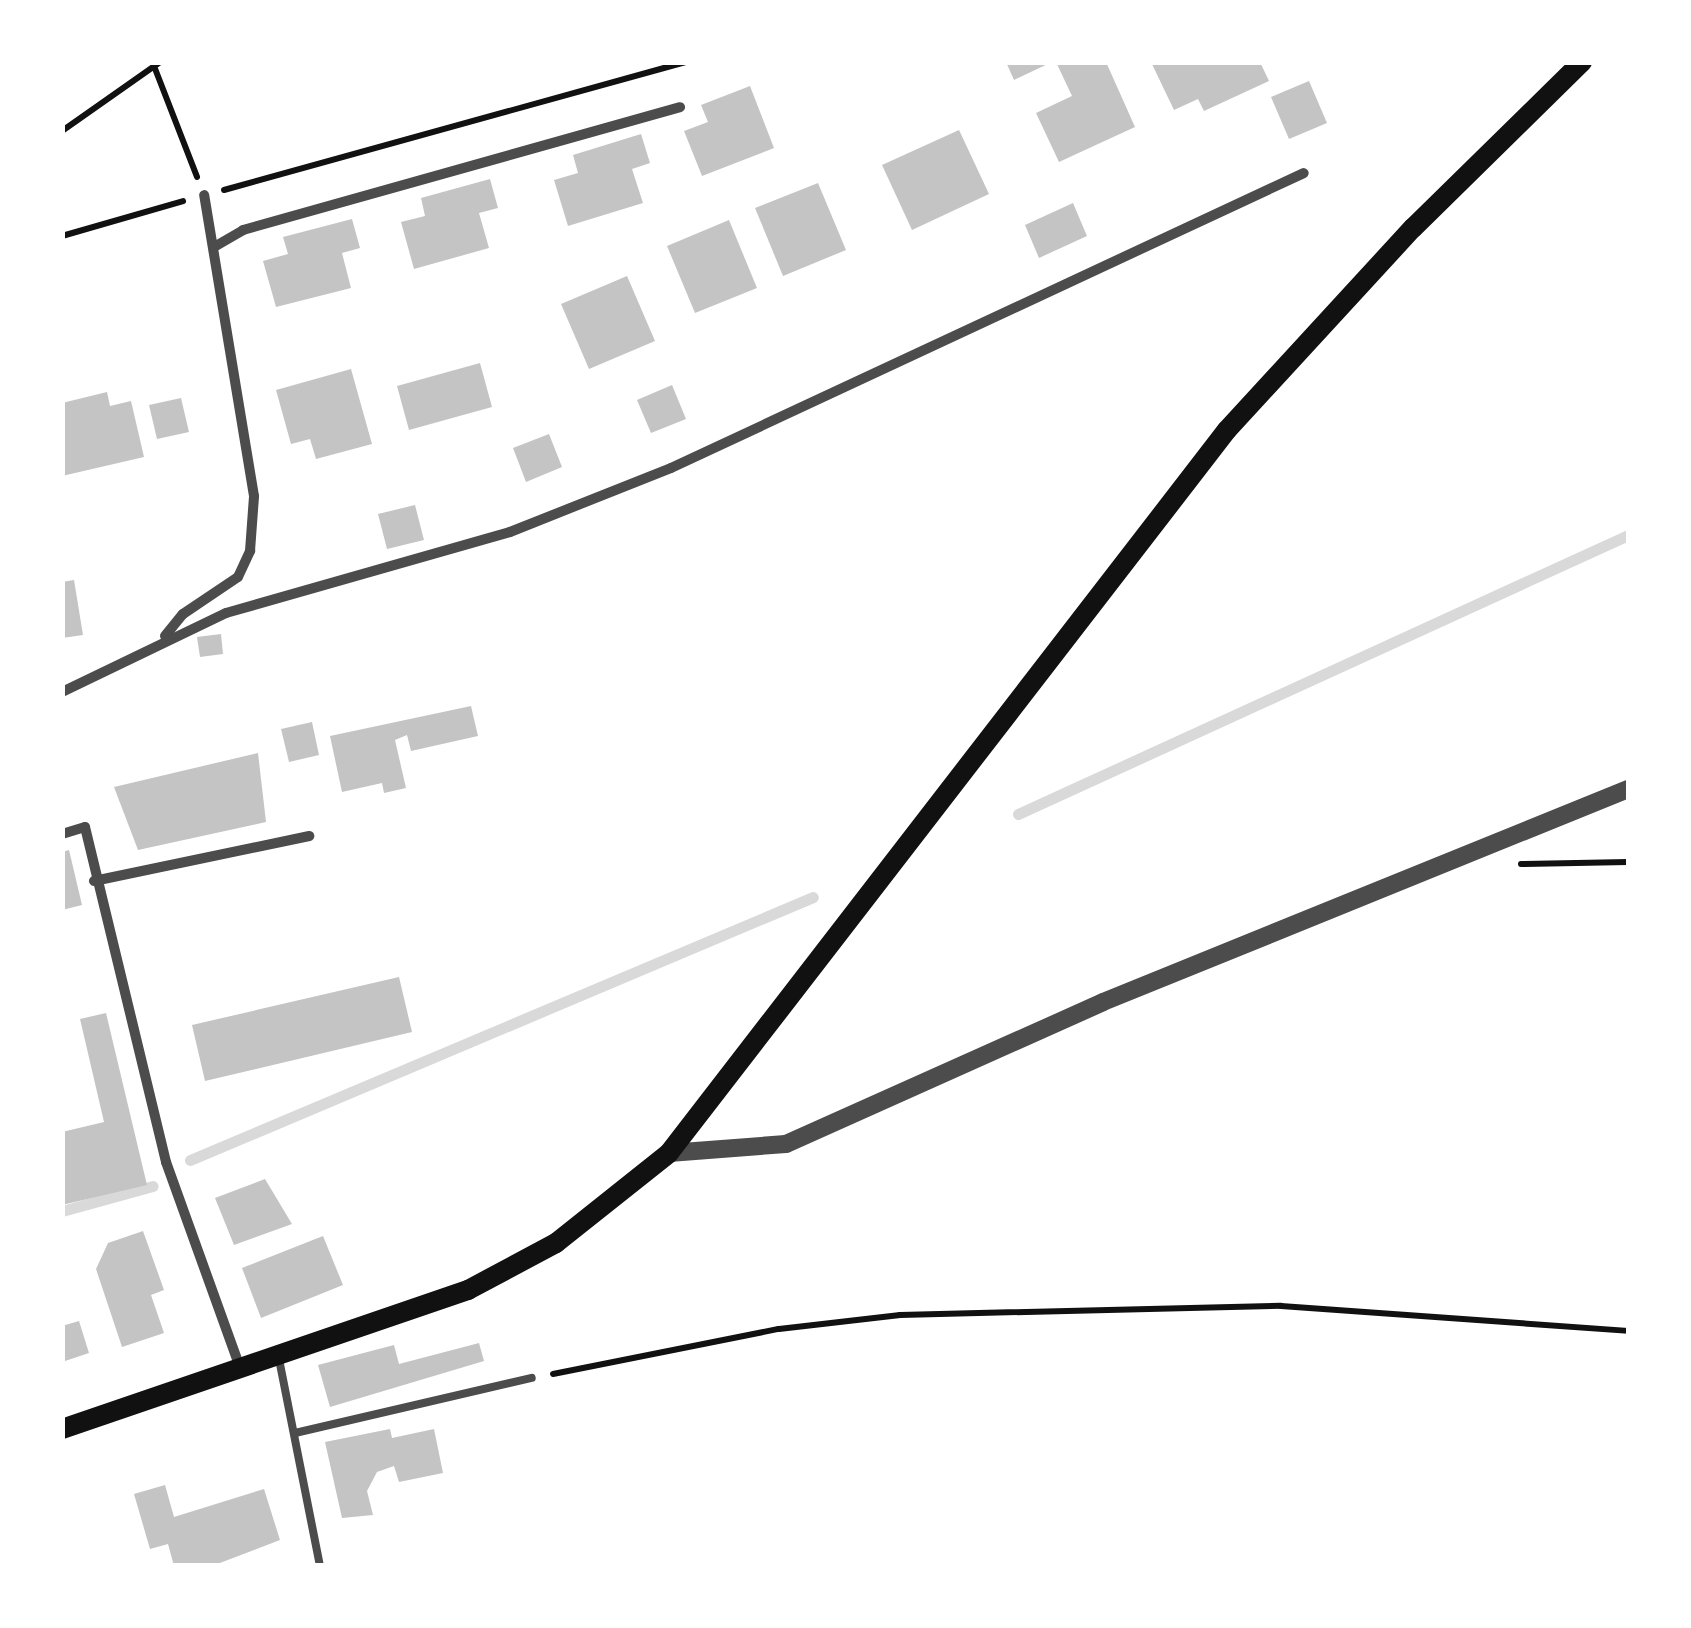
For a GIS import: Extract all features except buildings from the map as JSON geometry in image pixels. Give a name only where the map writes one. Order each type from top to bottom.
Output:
[{"type":"main road","points":[[62,1429],[468,1290],[556,1243],[669,1153],[1227,430],[1413,228],[1582,62]]},
{"type":"street","points":[[214,247],[242,230],[680,107]]},
{"type":"street","points":[[62,692],[226,613],[510,532],[671,468],[1304,172]]},
{"type":"street","points":[[161,641],[183,614],[238,577],[250,551],[254,496],[204,195]]},
{"type":"street","points":[[669,1153],[786,1144],[1102,1002],[1628,789]]},
{"type":"street","points":[[62,834],[86,827],[94,881],[166,1162],[240,1369]]},
{"type":"street","points":[[94,881],[308,836]]},
{"type":"lane","points":[[278,1356],[320,1566]]},
{"type":"lane","points":[[295,1433],[532,1378]]},
{"type":"path","points":[[62,236],[686,62]]},
{"type":"path","points":[[62,131],[157,64],[204,195]]},
{"type":"path","points":[[1500,864],[1628,862]]},
{"type":"path","points":[[532,1378],[779,1329],[900,1314],[1281,1306],[1628,1331]]},
{"type":"waterway","points":[[1018,814],[1628,535]]},
{"type":"waterway","points":[[190,1160],[813,897]]},
{"type":"waterway","points":[[62,1211],[153,1186]]}]
